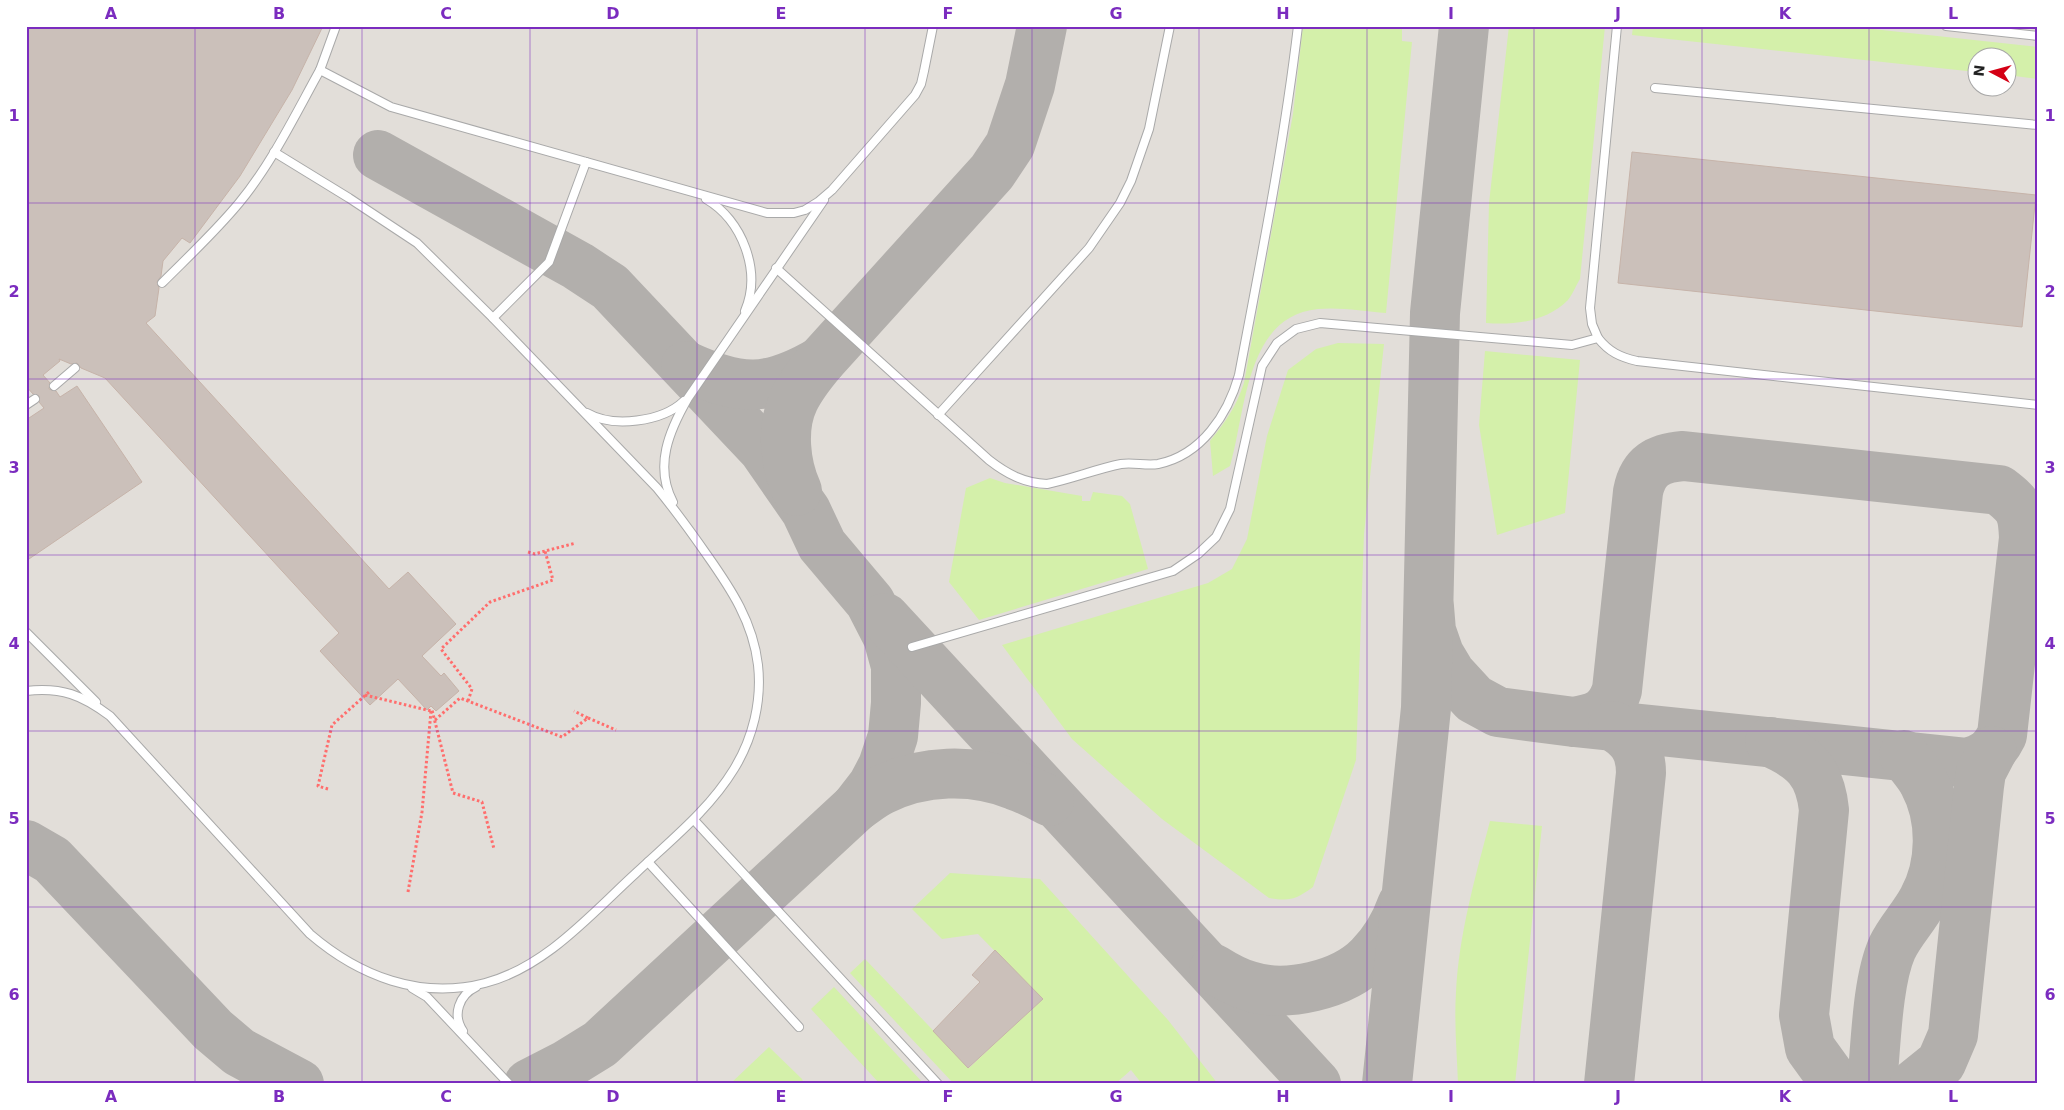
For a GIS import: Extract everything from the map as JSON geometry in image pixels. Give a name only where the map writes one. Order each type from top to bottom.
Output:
[{"type":"lane","points":[[162,283],[198,248],[239,202],[274,152],[320,70],[336,26]]},
{"type":"lane","points":[[679,515],[668,494],[665,482],[664,456],[671,430],[688,398],[776,268],[832,190],[915,95],[922,78],[933,26]]},
{"type":"lane","points":[[938,415],[1089,248],[1120,203],[1132,181],[1149,129],[1170,26]]},
{"type":"lane","points":[[776,268],[938,415],[999,468],[1018,479],[1036,484],[1054,483],[1122,464],[1159,464],[1182,455],[1206,436],[1228,406],[1239,375],[1286,124],[1298,26]]},
{"type":"lane","points":[[1617,26],[1590,308],[1592,324],[1598,338],[1607,349],[1621,357],[1637,361],[2038,405]]},
{"type":"lane","points":[[1946,26],[2038,36]]},
{"type":"lane","points":[[320,70],[391,107],[767,213],[794,213],[804,210],[818,202],[832,190]]},
{"type":"lane","points":[[1655,88],[2038,125]]},
{"type":"lane","points":[[274,152],[418,243],[493,318],[657,488],[679,515],[733,593],[750,629],[758,666],[758,704],[749,740],[735,768],[718,794],[694,820],[550,950],[520,970],[485,983],[466,993],[460,1004],[458,1020],[469,1041]]},
{"type":"lane","points":[[493,318],[550,262],[586,162]]},
{"type":"lane","points":[[698,194],[709,200],[728,217],[745,246],[751,280],[747,306],[740,322]]},
{"type":"lane","points":[[912,646],[1173,570],[1198,554],[1216,537],[1230,509],[1262,366],[1277,343],[1296,329],[1320,322],[1572,345],[1598,338]]},
{"type":"lane","points":[[54,386],[75,368]]},
{"type":"lane","points":[[577,407],[598,418],[636,421],[647,419],[672,409],[688,398]]},
{"type":"lane","points":[[26,405],[35,399]]},
{"type":"lane","points":[[26,632],[110,716],[310,934],[339,958],[375,975],[415,989],[427,998],[509,1084]]},
{"type":"lane","points":[[26,691],[65,692],[92,703],[110,716]]},
{"type":"lane","points":[[694,820],[938,1084]]},
{"type":"lane","points":[[648,862],[799,1027]]},
{"type":"lane","points":[[398,983],[417,987],[446,988],[485,983]]},
{"type":"path","points":[[528,552],[535,554],[576,543]]},
{"type":"path","points":[[468,701],[472,689],[441,649],[490,602],[553,580],[545,551]]},
{"type":"path","points":[[328,789],[318,786],[332,725],[369,692]]},
{"type":"path","points":[[365,695],[432,710],[453,793],[482,802],[494,849]]},
{"type":"path","points":[[435,720],[460,698],[562,737],[588,718]]},
{"type":"path","points":[[408,892],[422,812],[431,711]]},
{"type":"path","points":[[574,711],[616,730]]},
{"type":"shaded area","points":[[26,26],[2038,26],[2038,1084],[26,1084]]},
{"type":"green space","points":[[1303,26],[1402,26],[1402,41],[1412,42],[1386,313],[1318,309],[1294,316],[1276,329],[1262,348],[1253,370],[1230,466],[1213,476],[1210,441],[1230,414],[1244,383],[1293,114]]},
{"type":"green space","points":[[1509,26],[1605,26],[1580,279],[1568,300],[1550,313],[1530,321],[1486,323],[1489,203]]},
{"type":"green space","points":[[1633,26],[1845,26],[2038,47],[2038,79],[2016,76],[2016,48],[1966,48],[1966,71],[1632,35]]},
{"type":"green space","points":[[1338,343],[1384,344],[1364,534],[1356,760],[1313,887],[1301,895],[1292,898],[1276,899],[1269,898],[1162,819],[1072,739],[1002,645],[1208,583],[1232,569],[1247,539],[1267,436],[1288,370],[1316,349]]},
{"type":"green space","points":[[1485,351],[1580,360],[1565,513],[1497,535],[1479,425]]},
{"type":"green space","points":[[990,478],[1005,483],[1082,496],[1082,501],[1090,501],[1093,492],[1122,496],[1130,504],[1148,569],[979,620],[949,582],[966,488]]},
{"type":"green space","points":[[1490,821],[1542,826],[1515,1084],[1458,1084],[1455,1015],[1460,949]]},
{"type":"green space","points":[[950,873],[1040,879],[1168,1020],[1218,1084],[1142,1084],[1131,1070],[1115,1084],[954,1084],[850,973],[865,959],[969,1068],[1042,999],[978,934],[942,939],[912,909]]},
{"type":"green space","points":[[834,987],[924,1084],[880,1084],[811,1009]]},
{"type":"green space","points":[[769,1047],[802,1079],[804,1084],[730,1084]]},
{"type":"building","points":[[26,26],[323,26],[292,90],[240,176],[190,243],[182,238],[163,261],[161,276],[157,282],[159,288],[155,316],[146,323],[389,589],[408,572],[456,624],[422,656],[441,676],[444,673],[459,691],[436,711],[431,706],[427,710],[398,679],[370,705],[320,651],[339,633],[105,378],[81,368],[77,363],[71,364],[59,359],[60,361],[43,375],[50,383],[49,389],[56,391],[60,397],[77,386],[142,482],[26,561],[26,420],[44,408],[39,402],[39,396],[33,394],[26,386]]},
{"type":"building","points":[[1632,152],[2036,195],[2022,327],[1618,283]]},
{"type":"building","points":[[995,950],[1043,999],[968,1068],[933,1031],[980,982],[972,975]]},
{"type":"taxiway","points":[[797,491],[787,457],[786,446],[787,422],[794,400],[806,379],[821,361],[992,172],[1010,145],[1030,85],[1042,26]]},
{"type":"taxiway","points":[[1387,1084],[1426,708],[1435,313],[1464,26]]},
{"type":"taxiway","points":[[378,155],[578,266],[610,287],[763,449],[806,511],[822,545],[870,602],[888,637],[896,666],[896,703],[893,736],[883,766],[873,785],[856,807]]},
{"type":"taxiway","points":[[686,366],[722,380],[738,384],[754,384],[769,383],[785,378],[821,361]]},
{"type":"taxiway","points":[[1429,607],[1431,631],[1439,654],[1451,674],[1474,699],[1498,712],[1574,722],[1968,763],[1988,754],[2002,735],[2024,538],[2023,521],[2019,510],[2012,500],[1999,490],[1683,456],[1659,461],[1648,470],[1640,483],[1638,492],[1617,690],[1610,705],[1601,714],[1574,722]]},
{"type":"taxiway","points":[[885,618],[1316,1084]]},
{"type":"taxiway","points":[[1609,1084],[1641,773],[1641,765],[1634,745],[1620,730],[1613,726]]},
{"type":"taxiway","points":[[1770,742],[1792,753],[1808,767],[1819,785],[1822,796],[1824,810],[1804,1015],[1810,1048],[1836,1084]]},
{"type":"taxiway","points":[[1915,1084],[1941,1063],[1953,1035],[1979,786],[1981,772],[1992,751]]},
{"type":"taxiway","points":[[1872,1084],[1880,996],[1887,962],[1895,942],[1923,900],[1934,872],[1937,857],[1938,842],[1935,811],[1922,779],[1904,755]]},
{"type":"taxiway","points":[[529,1084],[566,1065],[600,1044],[856,807],[879,792],[897,783],[914,778],[931,775],[965,774],[982,776],[1023,788],[1049,801]]},
{"type":"taxiway","points":[[26,845],[52,860],[213,1030],[239,1052],[299,1084]]},
{"type":"taxiway","points":[[1214,969],[1240,983],[1264,989],[1296,989],[1330,982],[1359,967],[1370,957],[1389,933],[1402,905]]}]
